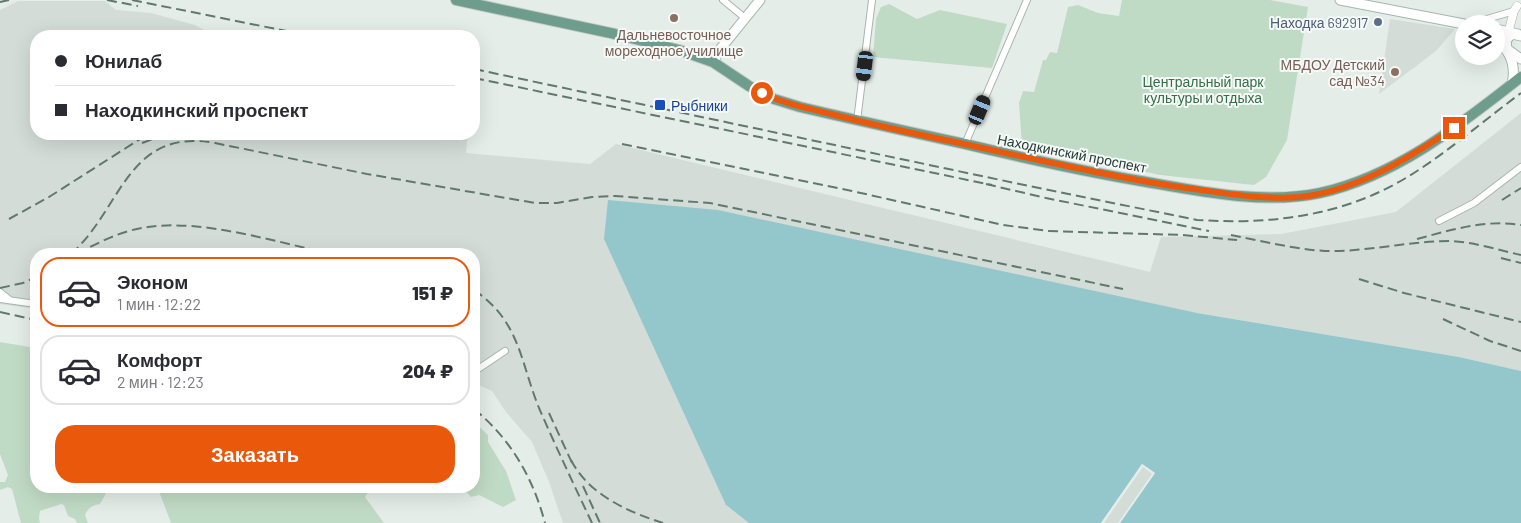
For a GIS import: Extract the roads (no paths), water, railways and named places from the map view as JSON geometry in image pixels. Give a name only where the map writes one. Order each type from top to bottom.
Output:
[{"type":"main road","name":"Находкинский проспект","points":[[456,0],[679,50],[713,62],[749,86],[774,99],[856,121],[1081,171],[1164,185],[1259,197],[1300,196],[1339,188],[1387,168],[1454,128],[1521,77]]},
{"type":"main road","points":[[713,62],[721,48],[760,0]]},
{"type":"main road","points":[[1340,0],[1455,22]]},
{"type":"main road","points":[[1512,40],[1518,52],[1521,50]]},
{"type":"main road","points":[[1512,40],[1521,59]]},
{"type":"main road","points":[[1512,40],[1514,68],[1512,84]]},
{"type":"street","points":[[723,0],[745,18]]},
{"type":"street","points":[[856,121],[872,0]]},
{"type":"street","points":[[965,144],[1027,0]]},
{"type":"street","points":[[1494,15],[1516,7],[1512,40]]},
{"type":"street","points":[[1439,221],[1474,203],[1521,167]]},
{"type":"street","points":[[0,292],[10,300]]},
{"type":"street","points":[[0,299],[30,303]]},
{"type":"street","points":[[480,368],[505,351]]},
{"type":"water","points":[[608,200],[718,210],[1197,313],[1459,357],[1521,371],[1521,523],[1120,523],[1155,473],[1142,464],[1101,523],[749,523],[726,505],[604,239]]},
{"type":"railway","points":[[0,2],[9,0]]},
{"type":"railway","points":[[107,0],[138,6]]},
{"type":"railway","points":[[132,0],[281,30]]},
{"type":"railway","points":[[480,70],[1197,220],[1227,221],[1256,221],[1313,214],[1341,207],[1368,197],[1394,185],[1420,169],[1521,93]]},
{"type":"railway","points":[[480,79],[992,185]]},
{"type":"railway","points":[[9,219],[49,197],[139,140]]},
{"type":"railway","points":[[142,143],[150,140]]},
{"type":"railway","points":[[77,248],[88,236],[129,176],[144,159],[163,147],[186,141],[215,143],[367,174],[535,203],[557,203],[592,197],[615,196],[710,203],[1123,289]]},
{"type":"railway","points":[[622,144],[852,191],[1003,225],[1048,231],[1183,235],[1237,240]]},
{"type":"railway","points":[[986,184],[1209,231]]},
{"type":"railway","points":[[1502,200],[1521,188]]},
{"type":"railway","points":[[1417,239],[1482,224],[1521,225]]},
{"type":"railway","points":[[89,248],[129,231],[169,225],[192,226],[240,233],[306,248]]},
{"type":"railway","points":[[1231,235],[1289,247],[1325,251],[1450,241],[1521,255]]},
{"type":"railway","points":[[1501,258],[1521,263]]},
{"type":"railway","points":[[1359,279],[1404,293],[1521,322]]},
{"type":"railway","points":[[0,288],[30,280]]},
{"type":"railway","points":[[480,295],[501,315],[517,343],[539,408],[592,523]]},
{"type":"railway","points":[[0,312],[30,319]]},
{"type":"railway","points":[[1443,319],[1490,341],[1521,351]]},
{"type":"railway","points":[[549,413],[573,465]]},
{"type":"railway","points":[[480,415],[499,433],[519,460],[534,490],[545,523]]},
{"type":"railway","points":[[571,460],[578,472],[598,492],[623,507],[663,523]]},
{"type":"railway","points":[[583,486],[600,523]]},
{"type":"place","name":"Дальневосточное мореходное училище","points":[[674,18]]},
{"type":"place","name":"Находка 692917","points":[[1378,22]]},
{"type":"place","name":"МБДОУ Детский сад №34","points":[[1395,72]]},
{"type":"place","name":"Рыбники","points":[[660,105]]},
{"type":"park label","name":"Центральный парк культуры и отдыха","points":[[1203,89]]}]
